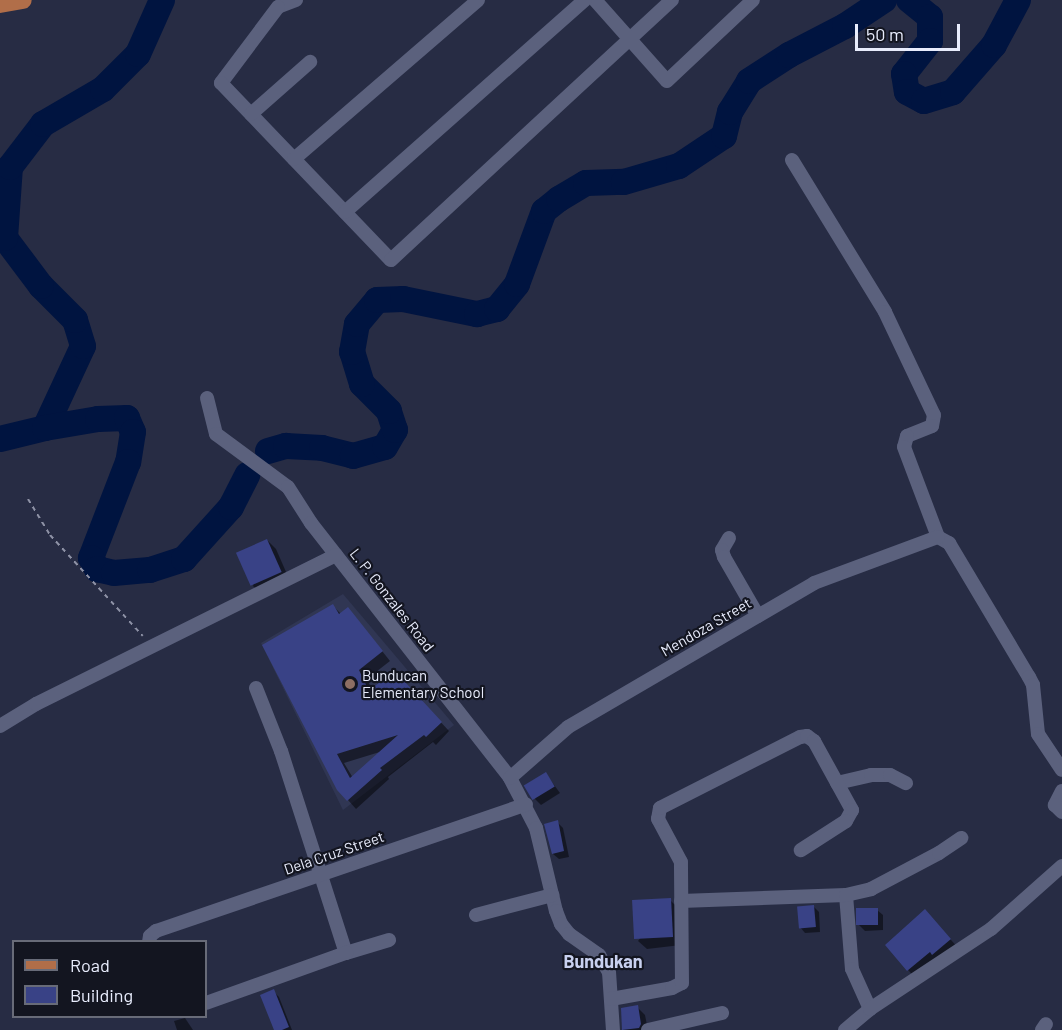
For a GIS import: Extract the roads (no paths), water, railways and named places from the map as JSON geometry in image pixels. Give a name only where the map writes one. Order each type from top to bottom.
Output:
[{"type":"main road","points":[[0,4],[22,0]]},
{"type":"street","points":[[296,0],[278,7],[221,83],[392,260],[672,0]]},
{"type":"street","points":[[294,159],[478,0]]},
{"type":"street","points":[[345,213],[585,0]]},
{"type":"street","points":[[596,0],[667,81],[753,0]]},
{"type":"street","points":[[251,114],[310,62]]},
{"type":"street","points":[[792,160],[885,312],[934,415],[932,426],[910,434],[904,443],[938,537],[949,543],[1033,685],[1038,734],[1062,770]]},
{"type":"street","name":"L. P. Gonzales Road","points":[[207,398],[216,434],[288,487],[310,523],[510,778],[526,804],[536,828],[561,924],[568,934],[598,955],[609,972],[613,1030]]},
{"type":"street","name":"Mendoza Street","points":[[510,778],[568,727],[814,583],[938,537]]},
{"type":"street","points":[[729,538],[722,550],[724,557],[758,616]]},
{"type":"street","points":[[0,726],[36,704],[336,555]]},
{"type":"street","points":[[256,688],[281,751],[346,953]]},
{"type":"street","points":[[611,999],[672,988],[682,983],[681,862],[658,816],[663,806],[803,736],[813,741],[850,807],[851,814],[846,821],[801,850]]},
{"type":"street","points":[[837,783],[871,775],[890,775],[906,783]]},
{"type":"street","points":[[1062,791],[1055,805],[1062,812]]},
{"type":"street","name":"Dela Cruz Street","points":[[151,937],[526,804]]},
{"type":"street","points":[[681,901],[846,895],[871,889],[939,853],[961,838]]},
{"type":"street","points":[[845,1030],[870,1009],[991,929],[1062,866]]},
{"type":"street","points":[[476,915],[552,895]]},
{"type":"street","points":[[846,895],[852,969],[870,1009]]},
{"type":"street","points":[[207,1003],[389,940]]},
{"type":"street","points":[[648,1030],[722,1013]]},
{"type":"waterway","points":[[45,428],[83,346],[75,320],[41,286],[5,238],[10,167],[43,124],[103,89],[138,54],[162,0]]},
{"type":"waterway","points":[[268,451],[286,446],[322,448],[353,456],[385,447],[395,430],[389,411],[362,384],[352,352],[357,324],[377,300],[403,299],[477,314],[497,309],[517,284],[544,211],[559,199],[586,183],[624,182],[679,166],[724,136],[730,112],[749,81],[789,55],[845,26],[884,0]]},
{"type":"waterway","points":[[909,0],[930,17],[930,41],[904,74],[907,92],[924,101],[953,92],[994,45],[1018,0]]},
{"type":"waterway","points":[[0,439],[98,419],[127,418],[133,432],[128,462],[91,558],[97,569],[114,573],[150,570],[184,559],[231,507],[247,475]]},
{"type":"place","name":"Bunducan Elementary School","points":[[350,684]]},
{"type":"district","name":"Bundukan","points":[[603,961]]}]
